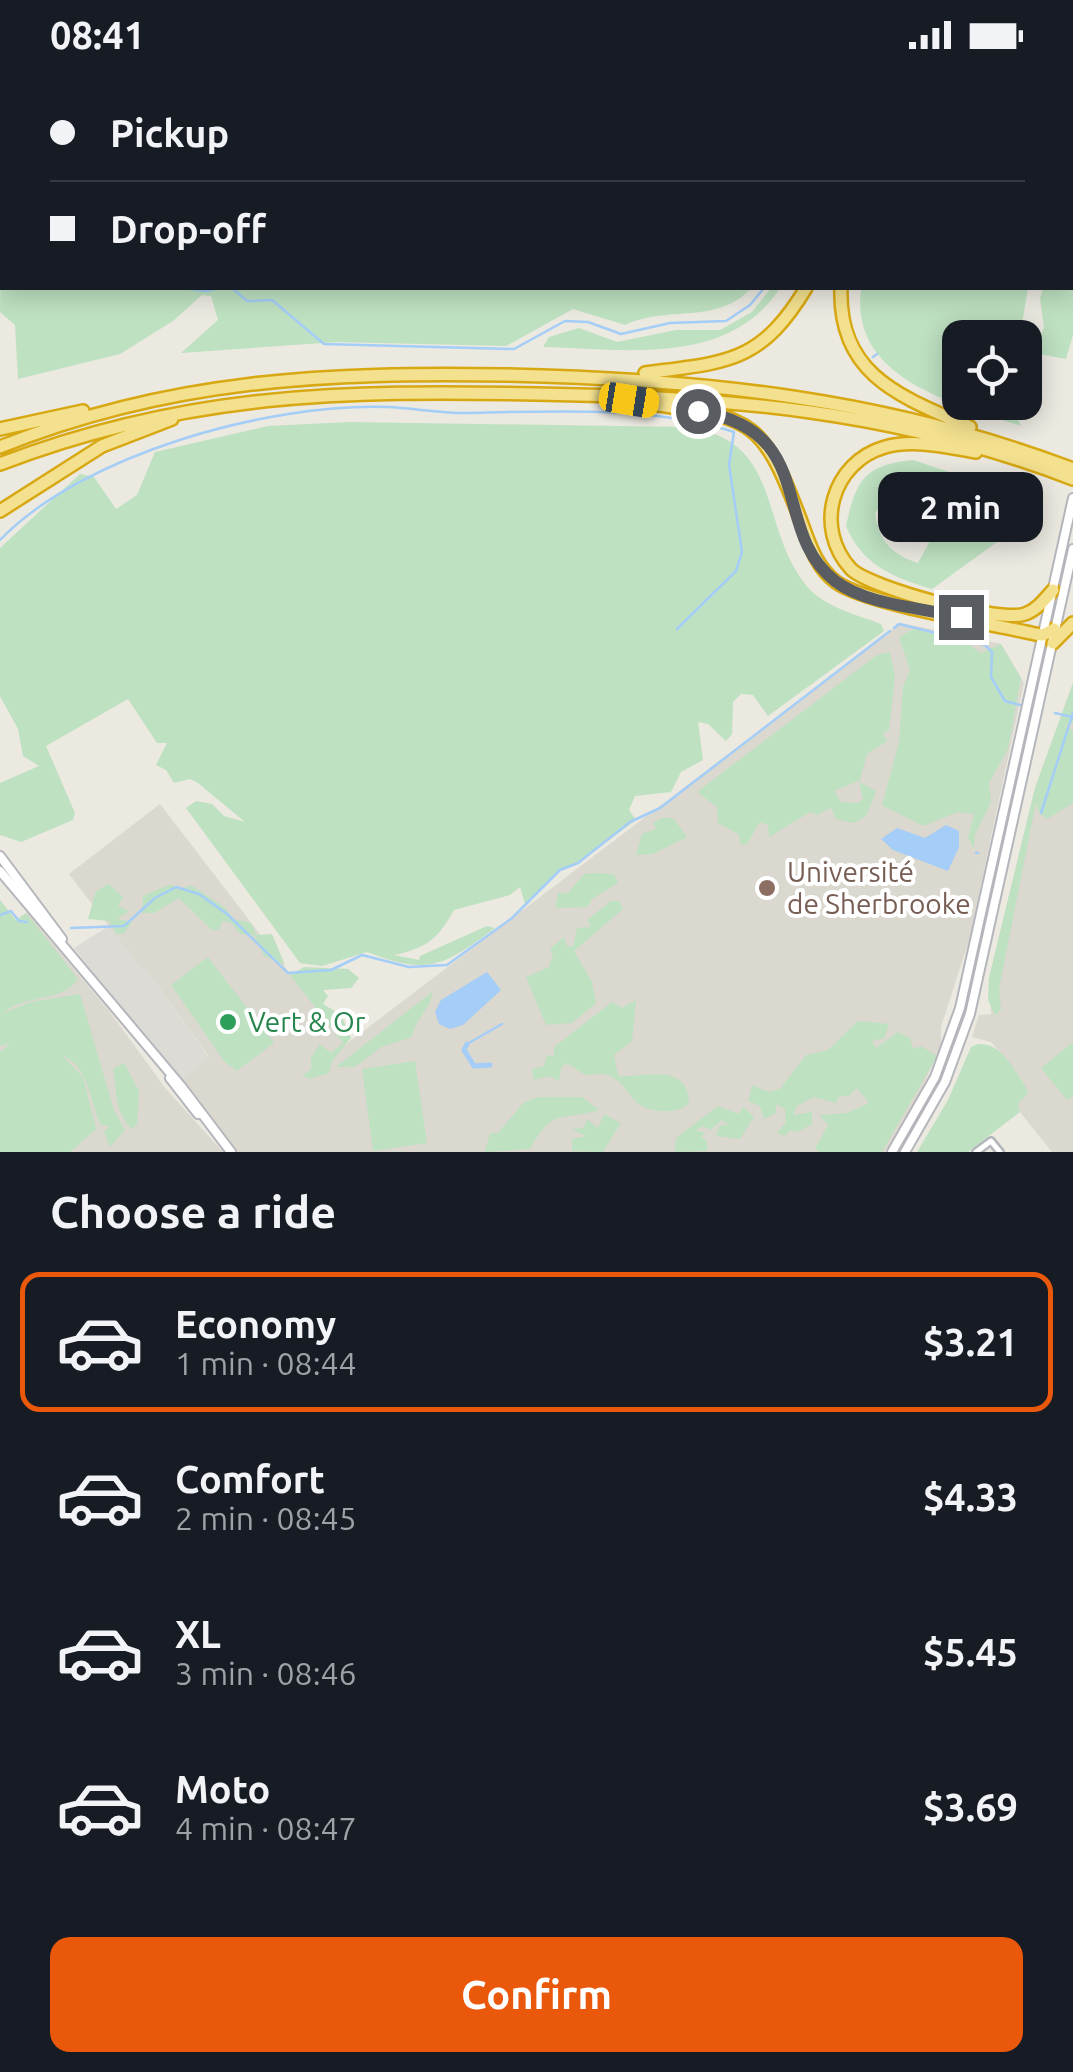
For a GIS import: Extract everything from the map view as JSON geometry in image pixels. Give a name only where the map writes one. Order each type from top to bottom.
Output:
[{"type":"highway","points":[[611,378],[711,366],[743,356],[777,330],[805,290]]},
{"type":"highway","points":[[841,290],[850,339],[876,378],[913,403],[1014,453]]},
{"type":"highway","points":[[0,429],[225,385],[319,375],[611,378],[715,384],[820,398],[913,418],[1069,472]]},
{"type":"highway","points":[[0,464],[101,430],[210,405],[344,392],[696,398],[808,408],[1014,453]]},
{"type":"highway","points":[[593,395],[710,413],[757,433],[779,463],[816,559],[844,587],[1050,636],[1073,623]]},
{"type":"highway","points":[[0,447],[136,403]]},
{"type":"highway","points":[[0,511],[102,446],[210,405]]},
{"type":"highway","points":[[1014,453],[914,444],[874,451],[849,468],[838,486],[830,510],[832,535],[842,558],[856,574],[896,592],[1015,616],[1037,608],[1053,590]]},
{"type":"main road","points":[[905,1152],[941,1090],[968,1021],[1050,636],[1053,590],[1073,498]]},
{"type":"main road","points":[[892,1152],[930,1088],[955,1025],[1073,549]]},
{"type":"main road","points":[[0,856],[88,975]]},
{"type":"main road","points":[[0,871],[231,1152]]},
{"type":"street","points":[[976,1152],[990,1141],[1000,1152]]},
{"type":"shaded area","name":"Université de Sherbrooke","points":[[901,623],[1001,644],[1024,683],[969,940],[941,1027],[941,1045],[915,1104],[885,1152],[236,1152],[180,1081],[209,1057],[146,969],[141,968],[69,874],[160,804],[345,1045]]},
{"type":"shaded area","points":[[1073,683],[1073,1152],[1052,1152],[1020,1112],[1007,1060],[991,1042],[972,1037],[979,1015],[991,1014],[989,978],[1035,788]]},
{"type":"shaded area","points":[[27,912],[112,1015],[166,1089],[223,1152],[0,1152],[0,934]]},
{"type":"shaded area","points":[[109,926],[141,968],[146,969],[209,1058],[180,1081],[74,948]]},
{"type":"green space","points":[[0,290],[749,290],[724,307],[641,319],[625,325],[573,309],[506,346],[337,342],[181,353],[218,320],[211,296],[202,295],[173,321],[120,354],[18,379],[15,325],[0,312]]},
{"type":"green space","points":[[769,290],[778,290],[759,313],[733,331],[704,342],[641,350],[543,347],[549,337],[579,328],[617,342],[676,330],[720,330],[752,312]]},
{"type":"green space","points":[[861,290],[1028,290],[1023,320],[942,320],[942,398],[889,366],[872,345],[862,319]]},
{"type":"green space","points":[[1042,290],[1073,290],[1073,335],[1066,359],[1042,355]]},
{"type":"green space","points":[[349,422],[684,427],[716,434],[738,448],[753,466],[790,560],[805,584],[830,604],[881,624],[884,631],[768,716],[753,695],[741,694],[733,702],[732,734],[726,741],[708,724],[698,722],[703,760],[681,772],[671,792],[635,796],[629,810],[636,820],[578,863],[560,870],[525,904],[520,887],[510,895],[454,910],[430,941],[394,955],[419,960],[420,956],[487,926],[495,928],[462,951],[435,963],[406,964],[367,952],[322,966],[300,963],[186,808],[196,801],[212,804],[224,816],[245,822],[198,783],[190,779],[174,783],[166,770],[156,765],[167,743],[157,743],[128,699],[46,746],[75,813],[73,820],[21,842],[0,835],[0,783],[39,766],[23,756],[18,729],[0,696],[0,548],[80,474],[94,477],[116,509],[137,495],[155,452],[268,426]]},
{"type":"green space","points":[[913,460],[964,477],[1005,500],[1015,529],[932,589],[881,568],[861,551],[846,526],[864,478],[896,462]],"holes":[[[893,499],[936,530],[918,563],[888,545],[875,513],[884,501]]]},
{"type":"green space","points":[[914,629],[965,642],[981,653],[1001,644],[1021,678],[1008,749],[989,783],[991,802],[975,834],[974,849],[968,838],[974,814],[958,812],[923,826],[882,805],[899,742],[903,687],[910,670],[899,637]]},
{"type":"green space","points":[[890,652],[895,677],[889,730],[883,733],[887,741],[867,754],[860,780],[834,791],[841,802],[858,803],[863,799],[859,782],[876,791],[866,816],[854,823],[836,819],[831,808],[817,815],[810,812],[769,837],[768,825],[760,822],[747,844],[741,845],[738,834],[718,823],[717,807],[697,792],[877,655]]},
{"type":"green space","points":[[1073,683],[1073,723],[1065,727],[1073,730],[1073,803],[1047,819],[1039,813],[1036,802],[999,989],[1001,1010],[995,1015],[988,1000],[989,978],[1035,788]]},
{"type":"green space","points":[[673,818],[687,837],[653,854],[636,855],[642,834],[656,829],[653,823]]},
{"type":"green space","points":[[584,874],[614,874],[618,883],[592,899],[588,907],[555,908],[558,893],[568,893]]},
{"type":"green space","points":[[109,884],[123,897],[118,906],[129,911],[117,919],[132,922],[123,934],[116,934],[109,921],[88,919],[96,891]]},
{"type":"green space","points":[[171,884],[178,890],[191,885],[224,907],[234,919],[251,923],[256,935],[272,934],[285,965],[264,956],[254,935],[240,934],[230,922],[222,921],[219,930],[212,930],[179,898],[154,913],[142,913],[143,896]]},
{"type":"green space","points":[[0,900],[16,920],[26,913],[78,979],[62,992],[21,1003],[2,1014],[30,1002],[80,994],[114,1110],[125,1130],[110,1147],[104,1132],[110,1126],[101,1125],[84,1076],[62,1055],[83,1077],[96,1129],[70,1152],[0,1152],[0,1052],[10,1044],[0,1046]]},
{"type":"green space","points":[[611,901],[619,901],[623,909],[574,951],[592,982],[596,1003],[572,1023],[546,1025],[526,977],[549,967],[553,954],[550,949],[564,937],[567,946],[573,947],[577,928],[591,927],[587,920]]},
{"type":"green space","name":"Vert & Or","points":[[208,957],[274,1043],[237,1071],[225,1062],[171,985]]},
{"type":"green space","points":[[304,967],[348,969],[359,978],[351,988],[323,990],[328,996],[323,1004],[341,1015],[351,1038],[332,1061],[329,1073],[310,1079],[302,1076],[311,1069],[311,1057],[320,1044],[331,1053],[343,1043],[290,975]]},
{"type":"green space","points":[[432,992],[412,1037],[381,1047],[355,1067],[336,1067]]},
{"type":"green space","points":[[636,1000],[632,1041],[614,1055],[618,1076],[673,1077],[687,1090],[689,1103],[684,1107],[671,1111],[649,1109],[637,1103],[613,1078],[585,1075],[567,1063],[561,1068],[559,1081],[549,1076],[534,1080],[532,1069],[544,1066],[547,1055],[554,1056],[554,1047],[612,1002],[622,1008]]},
{"type":"green space","points":[[858,1021],[889,1024],[884,1038],[872,1041],[876,1048],[898,1032],[910,1038],[913,1049],[921,1046],[937,1056],[882,1152],[819,1152],[815,1148],[828,1125],[819,1115],[847,1113],[869,1103],[857,1088],[849,1096],[839,1096],[836,1103],[814,1097],[797,1106],[793,1115],[812,1112],[812,1124],[798,1132],[790,1130],[785,1136],[777,1133],[786,1122],[785,1109],[776,1104],[776,1113],[764,1119],[760,1106],[748,1101],[752,1085],[769,1092],[780,1089],[806,1055],[828,1050]]},
{"type":"green space","points":[[1073,1042],[1073,1096],[1067,1100],[1041,1068]]},
{"type":"green space","points":[[978,1044],[1001,1052],[1026,1087],[1028,1093],[1018,1104],[1020,1112],[968,1152],[917,1152],[948,1100],[971,1047]]},
{"type":"green space","points":[[415,1061],[427,1143],[373,1151],[362,1069]]},
{"type":"green space","points":[[124,1063],[139,1091],[137,1125],[132,1129],[119,1108],[113,1069]]},
{"type":"green space","points":[[538,1097],[582,1097],[599,1110],[552,1121],[530,1149],[485,1152],[490,1133],[498,1133],[523,1103]]},
{"type":"green space","points":[[718,1106],[739,1114],[743,1106],[754,1117],[740,1139],[716,1136],[720,1125],[729,1125],[722,1120],[710,1130],[703,1126],[696,1130],[705,1133],[701,1137],[707,1141],[707,1151],[675,1152],[676,1138]]},
{"type":"green space","points":[[604,1114],[621,1123],[603,1152],[572,1151],[572,1139],[586,1136],[571,1129],[584,1128],[587,1119],[598,1128]]},
{"type":"water","points":[[946,825],[959,831],[959,847],[948,871],[893,850],[881,839],[897,828],[925,838]]},
{"type":"water","points":[[487,972],[501,990],[463,1025],[450,1029],[439,1024],[435,1012],[441,1000]]},
{"type":"waterway","points":[[198,290],[211,290]]},
{"type":"waterway","points":[[234,290],[247,301],[272,300],[324,344],[514,349],[565,321],[588,322],[621,334],[670,323],[726,321],[750,305],[762,290]]},
{"type":"waterway","points":[[873,357],[877,354]]},
{"type":"waterway","points":[[0,540],[36,509],[79,482],[128,459],[180,440],[288,414],[387,407],[459,413],[604,412],[672,418],[734,432],[729,465],[742,552],[736,571],[677,629]]},
{"type":"waterway","points":[[894,628],[899,624],[985,645],[992,652],[991,677],[1005,701],[1020,705]]},
{"type":"waterway","points":[[71,928],[124,926],[155,898],[176,887],[199,894],[227,914],[288,973],[331,970],[362,955],[409,967],[447,965],[512,918],[560,870],[578,863],[630,822],[660,808],[890,631]]},
{"type":"waterway","points":[[1055,713],[1072,717]]},
{"type":"waterway","points":[[1041,813],[1073,713]]},
{"type":"waterway","points":[[0,915],[11,911],[19,921],[27,922]]},
{"type":"waterway","points":[[467,1044],[502,1024]]},
{"type":"waterway","points":[[467,1044],[464,1050],[474,1066],[490,1065]]},
{"type":"place","name":"Université de Sherbrooke","points":[[767,888]]},
{"type":"place","name":"Vert & Or","points":[[228,1022]]},
{"type":"route","points":[[698,411],[738,422],[766,442],[779,463],[812,551],[837,583],[863,594],[961,617]]}]
